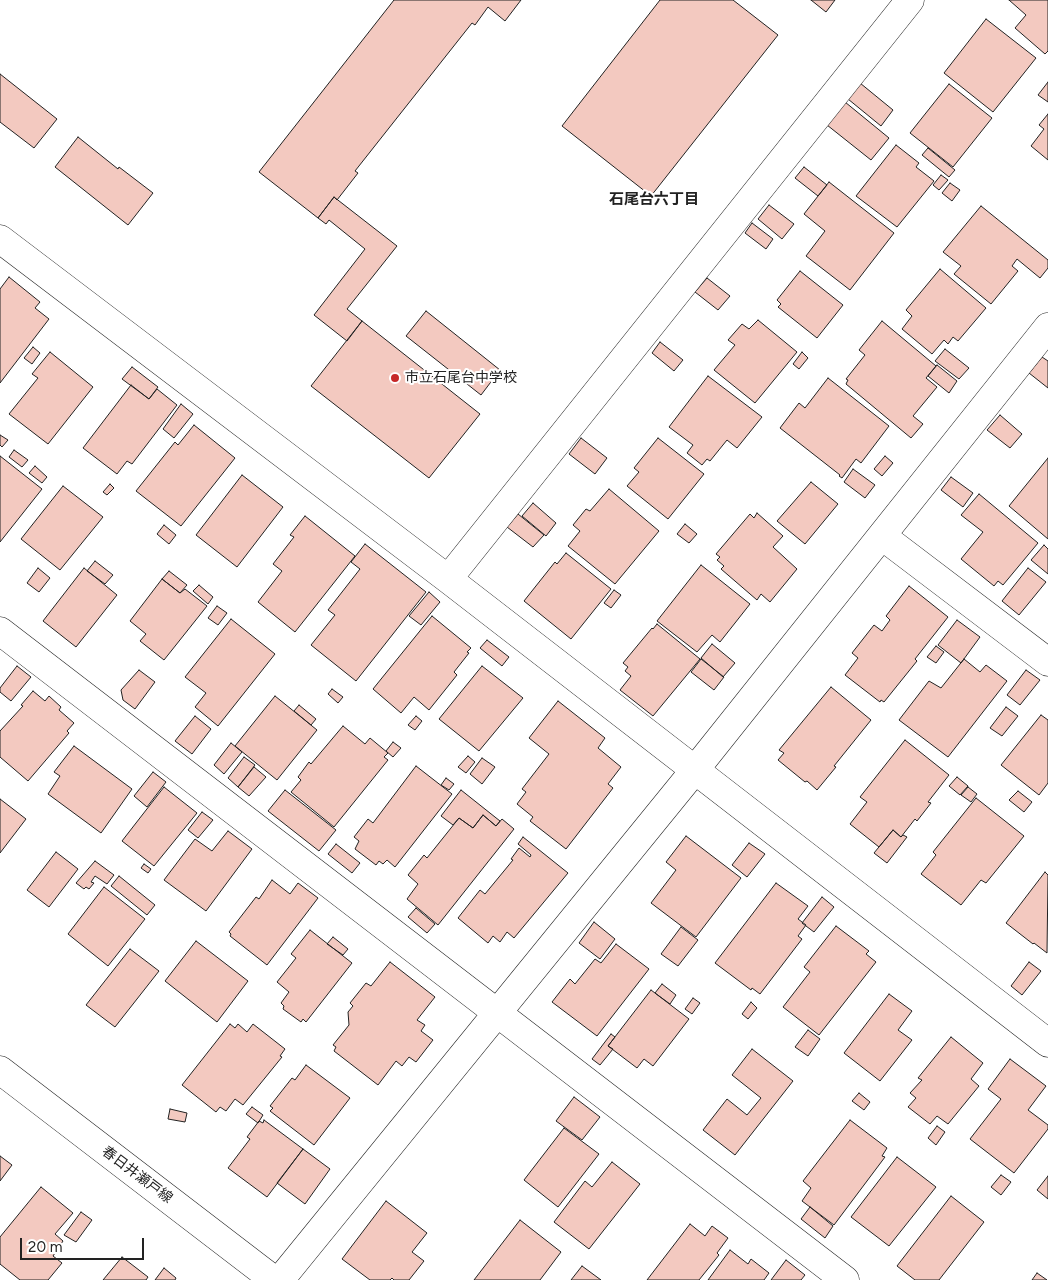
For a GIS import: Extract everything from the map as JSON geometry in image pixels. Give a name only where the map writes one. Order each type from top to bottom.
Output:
[{"type":"street","points":[[448,579],[910,0]]},
{"type":"street","points":[[0,239],[448,579],[1048,1043]]},
{"type":"street","points":[[280,1280],[496,1012],[694,771],[1048,326]]},
{"type":"street","points":[[882,536],[1048,662]]},
{"type":"street","points":[[0,631],[845,1280]]},
{"type":"street","name":"春日井瀬戸線","points":[[0,1070],[274,1280]]},
{"type":"building","points":[[394,0],[521,0],[505,21],[488,7],[475,25],[472,23],[355,171],[358,173],[337,200],[334,197],[318,218],[259,172]]},
{"type":"building","points":[[660,0],[733,0],[778,35],[651,196],[562,126]]},
{"type":"building","points":[[811,0],[835,0],[826,12]]},
{"type":"building","points":[[1009,0],[1048,0],[1048,51],[1045,54],[1015,28],[1026,15]]},
{"type":"building","points":[[986,19],[1036,58],[993,112],[944,73]]},
{"type":"building","points":[[0,74],[57,119],[34,148],[0,122]]},
{"type":"building","points":[[1048,82],[1048,102],[1038,95]]},
{"type":"building","points":[[860,83],[893,110],[881,126],[848,99]]},
{"type":"building","points":[[949,84],[992,118],[953,167],[910,133]]},
{"type":"building","points":[[845,102],[889,138],[871,160],[827,125]]},
{"type":"building","points":[[1048,114],[1048,160],[1031,146],[1044,129],[1039,125]]},
{"type":"building","points":[[78,137],[118,169],[119,167],[153,193],[128,225],[55,167]]},
{"type":"building","points":[[896,145],[919,163],[916,167],[934,181],[897,227],[856,196]]},
{"type":"building","points":[[928,148],[955,170],[949,177],[922,155]]},
{"type":"building","points":[[804,167],[827,185],[818,196],[795,178]]},
{"type":"building","points":[[941,175],[948,180],[939,190],[933,185]]},
{"type":"building","points":[[829,182],[894,233],[850,290],[806,256],[825,231],[804,214]]},
{"type":"building","points":[[950,183],[960,190],[952,201],[942,193]]},
{"type":"building","points":[[334,197],[397,246],[347,309],[362,321],[347,341],[314,315],[365,249],[329,220],[326,224],[318,218]]},
{"type":"building","points":[[769,205],[794,224],[782,239],[758,219]]},
{"type":"building","points":[[981,206],[1048,260],[1048,268],[1040,278],[1017,259],[1012,266],[1018,271],[991,304],[954,274],[961,266],[943,252]]},
{"type":"building","points":[[752,223],[773,239],[766,249],[745,233]]},
{"type":"building","points":[[940,269],[986,308],[958,341],[953,337],[948,344],[944,340],[932,354],[902,329],[912,316],[906,310]]},
{"type":"building","points":[[800,271],[843,305],[817,338],[778,307],[781,304],[777,300]]},
{"type":"building","points":[[9,277],[40,302],[35,308],[49,319],[0,383],[0,289]]},
{"type":"building","points":[[707,278],[730,296],[718,310],[695,292]]},
{"type":"building","points":[[426,311],[500,370],[481,395],[406,336]]},
{"type":"building","points":[[758,320],[797,352],[755,403],[714,370],[735,345],[728,340],[742,324],[749,329]]},
{"type":"building","points":[[362,321],[480,414],[429,478],[311,386]]},
{"type":"building","points":[[882,321],[936,366],[926,378],[937,387],[913,416],[923,424],[911,438],[846,384],[848,380],[846,379],[865,355],[859,350]]},
{"type":"building","points":[[660,342],[683,360],[674,371],[652,353]]},
{"type":"building","points":[[33,347],[40,353],[32,364],[24,358]]},
{"type":"building","points":[[945,349],[969,368],[959,379],[935,361]]},
{"type":"building","points":[[50,352],[93,387],[48,444],[9,414],[38,378],[32,374]]},
{"type":"building","points":[[802,352],[808,358],[799,369],[793,364]]},
{"type":"building","points":[[1042,357],[1048,361],[1048,388],[1029,373]]},
{"type":"building","points":[[937,365],[957,381],[949,393],[928,376]]},
{"type":"building","points":[[132,367],[158,387],[149,399],[122,379]]},
{"type":"building","points":[[708,376],[762,417],[737,448],[727,440],[710,461],[707,459],[702,465],[687,453],[693,445],[669,427]]},
{"type":"building","points":[[828,378],[889,426],[861,463],[856,459],[842,478],[780,428],[799,403],[805,408]]},
{"type":"building","points":[[131,385],[149,399],[157,389],[177,405],[132,464],[127,461],[117,474],[83,448]]},
{"type":"building","points":[[181,404],[193,414],[174,438],[163,429]]},
{"type":"building","points":[[1000,415],[1022,434],[1010,448],[987,430]]},
{"type":"building","points":[[194,425],[235,458],[181,526],[136,491],[175,442],[178,445]]},
{"type":"building","points":[[0,435],[8,440],[2,447],[0,445]]},
{"type":"building","points":[[581,438],[607,458],[595,474],[569,454]]},
{"type":"building","points":[[658,438],[704,474],[668,519],[627,486],[639,472],[634,468]]},
{"type":"building","points":[[14,450],[28,460],[22,467],[9,457]]},
{"type":"building","points":[[0,456],[42,489],[0,542]]},
{"type":"building","points":[[885,456],[893,463],[882,476],[874,469]]},
{"type":"building","points":[[1048,458],[1048,539],[1009,506]]},
{"type":"building","points":[[35,466],[47,477],[42,483],[29,473]]},
{"type":"building","points":[[853,469],[875,485],[865,498],[844,482]]},
{"type":"building","points":[[242,475],[283,507],[237,567],[196,535]]},
{"type":"building","points":[[951,477],[973,493],[963,507],[941,490]]},
{"type":"building","points":[[811,482],[838,504],[805,544],[777,521]]},
{"type":"building","points":[[110,484],[114,488],[107,495],[103,492]]},
{"type":"building","points":[[63,486],[103,517],[60,570],[21,539]]},
{"type":"building","points":[[609,489],[659,531],[615,584],[568,546],[580,531],[573,525],[586,509],[590,511]]},
{"type":"building","points":[[979,494],[1038,543],[1003,585],[998,581],[994,586],[961,559],[983,532],[961,515]]},
{"type":"building","points":[[533,503],[556,523],[546,536],[522,516]]},
{"type":"building","points":[[757,513],[783,536],[773,547],[797,569],[770,602],[761,594],[757,600],[721,569],[724,566],[717,560],[720,557],[716,554],[750,514],[754,518]]},
{"type":"building","points":[[518,514],[544,535],[533,547],[507,527]]},
{"type":"building","points":[[305,516],[355,556],[295,632],[258,602],[282,571],[273,564],[294,537],[290,535]]},
{"type":"building","points":[[685,524],[697,534],[689,543],[677,534]]},
{"type":"building","points":[[164,525],[176,535],[169,544],[157,534]]},
{"type":"building","points":[[365,544],[426,592],[356,681],[311,645],[335,615],[328,610],[360,569],[351,562]]},
{"type":"building","points":[[1044,545],[1048,549],[1048,574],[1031,560]]},
{"type":"building","points":[[566,553],[611,589],[571,639],[524,601],[555,562],[557,564]]},
{"type":"building","points":[[95,561],[113,575],[105,584],[87,571]]},
{"type":"building","points":[[701,565],[750,604],[720,642],[712,635],[697,652],[657,621]]},
{"type":"building","points":[[38,568],[50,578],[39,592],[27,583]]},
{"type":"building","points":[[84,568],[117,595],[76,647],[43,621]]},
{"type":"building","points":[[1028,568],[1046,582],[1019,615],[1002,601]]},
{"type":"building","points":[[169,571],[187,585],[180,593],[162,579]]},
{"type":"building","points":[[162,579],[180,593],[185,589],[207,606],[164,660],[140,641],[146,634],[130,621]]},
{"type":"building","points":[[199,585],[213,597],[208,604],[193,591]]},
{"type":"building","points":[[909,586],[948,617],[915,659],[917,661],[884,702],[881,700],[880,702],[845,675],[858,658],[852,653],[874,625],[882,631],[890,620],[886,616]]},
{"type":"building","points":[[614,590],[621,595],[611,608],[604,603]]},
{"type":"building","points":[[429,592],[440,602],[421,625],[409,616]]},
{"type":"building","points":[[217,606],[227,613],[218,625],[208,618]]},
{"type":"building","points":[[432,616],[471,648],[454,672],[457,675],[429,710],[414,697],[401,713],[373,689]]},
{"type":"building","points":[[231,619],[275,654],[218,726],[195,707],[206,693],[185,677]]},
{"type":"building","points":[[957,620],[980,637],[961,663],[938,645]]},
{"type":"building","points":[[657,624],[700,659],[653,716],[620,690],[631,676],[625,671],[628,667],[623,663]]},
{"type":"building","points":[[487,640],[509,657],[502,666],[480,648]]},
{"type":"building","points":[[712,644],[735,663],[723,677],[701,658]]},
{"type":"building","points":[[936,646],[944,652],[936,663],[927,657]]},
{"type":"building","points":[[701,659],[724,677],[714,690],[691,672]]},
{"type":"building","points":[[964,659],[980,672],[986,665],[1007,681],[948,757],[899,720],[929,681],[941,688]]},
{"type":"building","points":[[17,666],[31,677],[11,701],[0,692],[0,688]]},
{"type":"building","points":[[482,666],[523,698],[479,751],[439,719]]},
{"type":"building","points":[[139,670],[155,682],[135,709],[123,700],[121,690]]},
{"type":"building","points":[[1026,670],[1040,680],[1020,705],[1007,695]]},
{"type":"building","points":[[831,687],[871,720],[817,790],[778,760],[784,753],[779,750]]},
{"type":"building","points":[[332,689],[343,697],[338,703],[328,694]]},
{"type":"building","points":[[33,691],[45,701],[49,696],[61,707],[59,710],[74,723],[67,731],[69,733],[28,781],[0,757],[0,731],[23,706],[21,705]]},
{"type":"building","points":[[275,696],[317,730],[277,780],[235,746]]},
{"type":"building","points":[[558,701],[605,738],[598,748],[621,767],[608,784],[613,788],[566,849],[530,821],[533,817],[517,804],[526,792],[522,789],[549,754],[529,738]]},
{"type":"building","points":[[299,705],[316,719],[311,725],[294,711]]},
{"type":"building","points":[[1006,707],[1018,716],[1002,736],[990,728]]},
{"type":"building","points":[[1041,715],[1048,720],[1048,783],[1039,795],[1001,765]]},
{"type":"building","points":[[195,716],[211,729],[192,754],[175,741]]},
{"type":"building","points":[[416,716],[422,721],[415,730],[408,725]]},
{"type":"building","points":[[343,726],[365,744],[370,738],[388,753],[384,757],[388,760],[334,827],[291,792],[301,780],[298,777],[309,762],[311,764]]},
{"type":"building","points":[[905,740],[949,775],[928,802],[931,803],[917,821],[915,819],[901,837],[893,830],[879,847],[850,824],[867,802],[860,797]]},
{"type":"building","points":[[393,742],[401,748],[393,757],[386,751]]},
{"type":"building","points":[[231,743],[242,752],[224,774],[214,765]]},
{"type":"building","points":[[74,746],[132,789],[101,833],[48,794],[60,776],[54,772]]},
{"type":"building","points":[[468,756],[475,762],[466,773],[458,767]]},
{"type":"building","points":[[244,757],[255,765],[238,787],[228,778]]},
{"type":"building","points":[[482,758],[495,767],[482,784],[470,774]]},
{"type":"building","points":[[416,766],[452,794],[395,867],[387,860],[383,864],[379,861],[376,865],[355,849],[359,841],[354,837],[368,819],[373,823]]},
{"type":"building","points":[[254,767],[266,777],[249,796],[238,787]]},
{"type":"building","points":[[153,772],[166,782],[147,807],[134,796]]},
{"type":"building","points":[[957,777],[968,786],[960,795],[949,786]]},
{"type":"building","points":[[446,778],[454,784],[449,790],[441,785]]},
{"type":"building","points":[[164,787],[197,813],[154,866],[122,841]]},
{"type":"building","points":[[968,787],[977,794],[971,802],[961,795]]},
{"type":"building","points":[[285,790],[336,830],[319,851],[268,811]]},
{"type":"building","points":[[461,790],[500,821],[496,826],[483,815],[473,828],[459,818],[453,825],[441,816]]},
{"type":"building","points":[[1018,791],[1032,802],[1024,812],[1009,800]]},
{"type":"building","points":[[976,798],[1024,836],[986,883],[981,880],[961,905],[921,874],[936,855],[933,852]]},
{"type":"building","points":[[0,799],[26,819],[0,853]]},
{"type":"building","points":[[202,812],[213,820],[198,838],[188,830]]},
{"type":"building","points":[[483,815],[496,826],[502,819],[514,829],[438,925],[407,899],[418,884],[408,875],[424,855],[427,858],[459,818],[473,828]]},
{"type":"building","points":[[893,830],[901,837],[903,835],[907,837],[887,863],[874,853]]},
{"type":"building","points":[[228,831],[252,849],[206,911],[164,880],[195,839],[212,851]]},
{"type":"building","points":[[686,836],[741,878],[696,937],[651,903],[676,870],[666,862]]},
{"type":"building","points":[[523,837],[568,873],[514,938],[507,932],[500,942],[493,936],[488,943],[458,918],[480,890],[485,894],[513,860],[511,859],[519,848],[530,857],[531,855],[518,844]]},
{"type":"building","points":[[749,843],[765,854],[747,877],[732,865]]},
{"type":"building","points":[[336,844],[360,863],[352,873],[328,854]]},
{"type":"building","points":[[56,852],[78,869],[49,907],[27,890]]},
{"type":"building","points":[[95,861],[114,875],[107,884],[95,876],[91,882],[94,883],[89,889],[86,887],[84,889],[76,883]]},
{"type":"building","points":[[144,864],[151,869],[148,873],[141,868]]},
{"type":"building","points":[[1045,872],[1048,875],[1047,953],[1006,923]]},
{"type":"building","points":[[119,876],[155,905],[147,915],[111,886]]},
{"type":"building","points":[[272,880],[290,894],[298,883],[318,898],[267,965],[230,936],[229,932],[256,897],[259,899]]},
{"type":"building","points":[[776,883],[808,906],[798,919],[806,925],[798,936],[802,939],[760,994],[752,988],[751,990],[715,963]]},
{"type":"building","points":[[104,887],[145,919],[108,966],[68,934]]},
{"type":"building","points":[[822,897],[834,907],[814,932],[802,923]]},
{"type":"building","points":[[416,908],[435,924],[427,933],[408,917]]},
{"type":"building","points":[[594,922],[615,939],[600,959],[579,943]]},
{"type":"building","points":[[836,926],[869,951],[866,954],[876,962],[819,1035],[783,1007],[810,972],[804,967]]},
{"type":"building","points":[[681,927],[698,940],[678,966],[661,954]]},
{"type":"building","points":[[310,930],[352,963],[306,1022],[303,1019],[301,1022],[283,1009],[284,1006],[281,1003],[289,992],[277,982],[296,958],[291,954]]},
{"type":"building","points":[[333,937],[348,949],[343,955],[327,944]]},
{"type":"building","points":[[196,941],[248,981],[217,1022],[165,981]]},
{"type":"building","points":[[616,944],[649,969],[597,1036],[552,1002],[570,979],[575,984],[595,959],[601,963]]},
{"type":"building","points":[[130,949],[159,971],[115,1027],[86,1005]]},
{"type":"building","points":[[390,962],[435,997],[417,1020],[425,1025],[421,1031],[433,1040],[416,1062],[409,1057],[402,1066],[396,1061],[378,1085],[334,1051],[336,1047],[333,1045],[349,1025],[348,1012],[353,1006],[350,1003],[366,983],[371,986]]},
{"type":"building","points":[[1029,962],[1041,971],[1022,995],[1011,986]]},
{"type":"building","points":[[662,984],[676,995],[670,1004],[655,993]]},
{"type":"building","points":[[651,990],[689,1019],[653,1066],[644,1059],[637,1068],[608,1046]]},
{"type":"building","points":[[889,994],[912,1011],[898,1030],[912,1040],[880,1081],[844,1053]]},
{"type":"building","points":[[693,998],[700,1003],[692,1014],[685,1009]]},
{"type":"building","points":[[751,1002],[757,1008],[748,1019],[742,1014]]},
{"type":"building","points":[[230,1024],[235,1028],[238,1024],[247,1032],[253,1024],[285,1049],[280,1056],[282,1057],[243,1105],[235,1099],[226,1111],[220,1107],[216,1112],[182,1085]]},
{"type":"building","points":[[808,1030],[820,1039],[808,1056],[795,1047]]},
{"type":"building","points":[[611,1034],[615,1037],[608,1046],[613,1049],[600,1065],[592,1059]]},
{"type":"building","points":[[951,1037],[983,1063],[971,1079],[979,1086],[948,1124],[937,1116],[930,1124],[908,1107],[916,1098],[910,1093],[922,1080],[918,1078]]},
{"type":"building","points":[[752,1049],[793,1081],[735,1155],[703,1130],[727,1099],[747,1115],[761,1098],[732,1075]]},
{"type":"building","points":[[1010,1059],[1046,1086],[1028,1110],[1048,1125],[1048,1129],[1014,1173],[970,1139],[1001,1099],[988,1089]]},
{"type":"building","points":[[306,1065],[350,1098],[314,1145],[270,1111],[273,1108],[270,1106],[292,1078],[295,1080]]},
{"type":"building","points":[[859,1093],[870,1102],[864,1110],[852,1101]]},
{"type":"building","points":[[574,1097],[600,1117],[582,1140],[556,1121]]},
{"type":"building","points":[[252,1107],[263,1115],[258,1123],[246,1114]]},
{"type":"building","points":[[170,1109],[187,1113],[185,1122],[168,1119]]},
{"type":"building","points":[[264,1120],[303,1149],[267,1197],[228,1168],[250,1139],[247,1137],[259,1121],[263,1123]]},
{"type":"building","points":[[850,1120],[887,1148],[882,1156],[885,1157],[834,1225],[802,1201],[811,1188],[803,1181]]},
{"type":"building","points":[[937,1126],[945,1132],[936,1145],[928,1138]]},
{"type":"building","points":[[564,1128],[599,1154],[558,1207],[524,1180]]},
{"type":"building","points":[[303,1149],[330,1169],[305,1204],[277,1183]]},
{"type":"building","points":[[0,1156],[12,1165],[0,1181]]},
{"type":"building","points":[[897,1157],[936,1187],[889,1246],[851,1217]]},
{"type":"building","points":[[612,1162],[640,1184],[589,1249],[554,1222],[585,1181],[592,1187]]},
{"type":"building","points":[[1001,1175],[1011,1182],[1001,1195],[991,1187]]},
{"type":"building","points":[[1048,1176],[1048,1199],[1037,1190]]},
{"type":"building","points":[[41,1187],[73,1213],[55,1234],[63,1241],[53,1256],[62,1263],[48,1280],[20,1280],[0,1264],[0,1237]]},
{"type":"building","points":[[951,1196],[984,1222],[939,1280],[915,1280],[897,1266]]},
{"type":"building","points":[[386,1201],[427,1233],[412,1252],[424,1261],[409,1280],[394,1280],[392,1278],[390,1280],[370,1280],[342,1259]]},
{"type":"building","points":[[810,1207],[833,1226],[825,1238],[801,1219]]},
{"type":"building","points":[[81,1212],[92,1220],[76,1242],[64,1235]]},
{"type":"building","points":[[520,1220],[561,1252],[540,1280],[474,1280]]},
{"type":"building","points":[[690,1224],[705,1236],[712,1226],[728,1238],[717,1253],[719,1255],[699,1280],[647,1280]]},
{"type":"building","points":[[730,1250],[748,1264],[751,1259],[769,1273],[764,1280],[708,1280]]},
{"type":"building","points":[[122,1257],[148,1277],[146,1280],[103,1280]]},
{"type":"building","points":[[786,1260],[805,1275],[801,1280],[771,1280]]},
{"type":"building","points":[[582,1266],[601,1280],[571,1280]]},
{"type":"building","points":[[164,1268],[176,1278],[175,1280],[155,1280]]},
{"type":"building","points":[[1037,1273],[1047,1280],[1032,1280]]},
{"type":"place","name":"市立石尾台中学校","points":[[395,378]]},
{"type":"district","name":"石尾台六丁目","points":[[654,200]]}]
